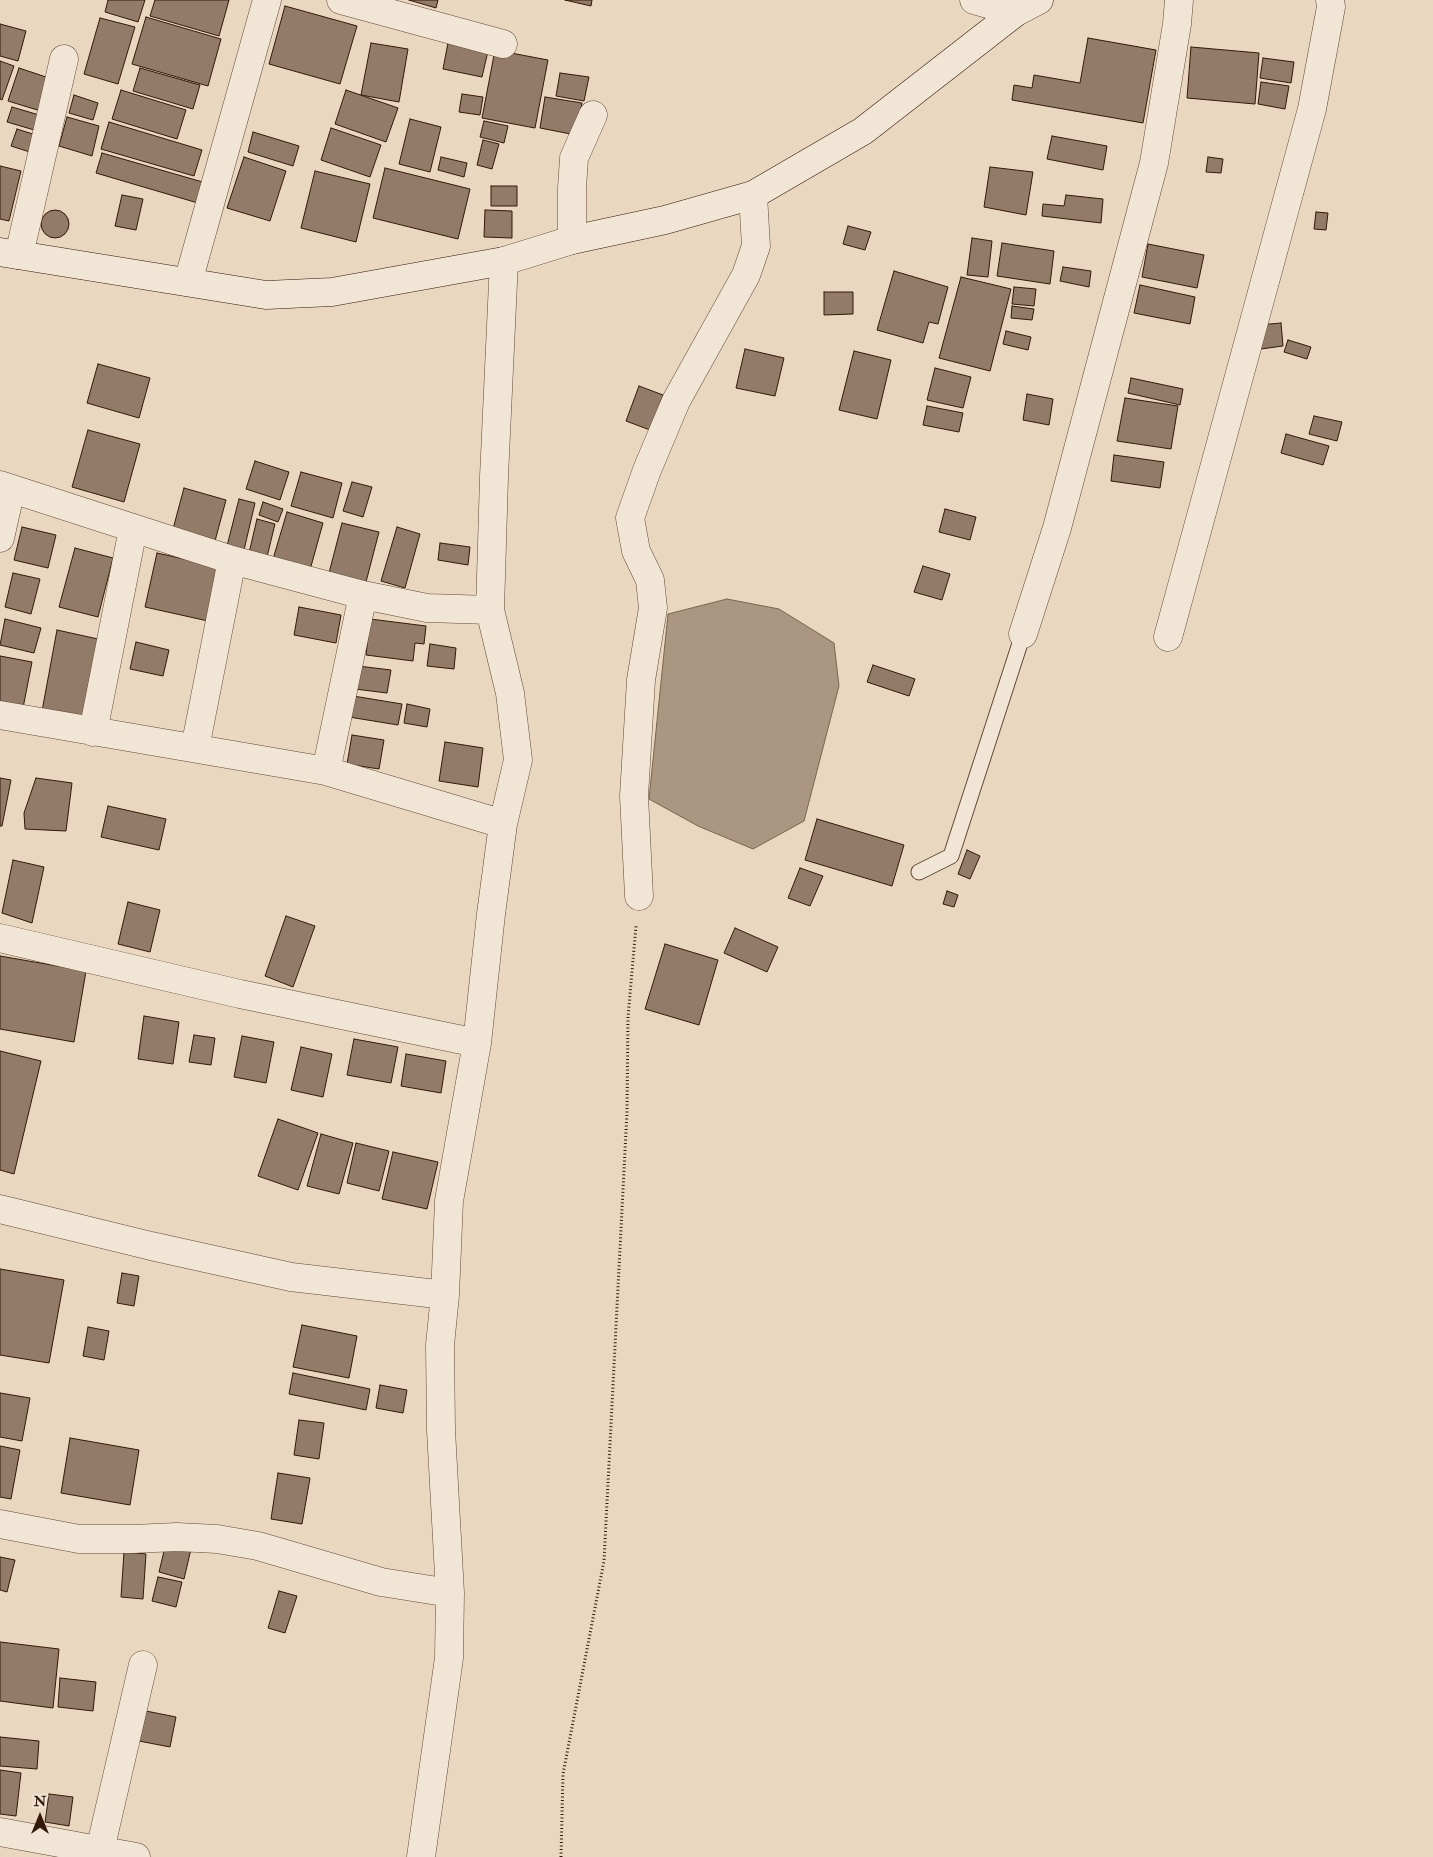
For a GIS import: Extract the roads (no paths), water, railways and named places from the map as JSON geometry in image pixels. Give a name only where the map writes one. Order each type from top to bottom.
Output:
[{"type":"street","points":[[188,282],[268,0]]},
{"type":"street","points":[[341,0],[503,44]]},
{"type":"street","points":[[974,0],[1028,6]]},
{"type":"street","points":[[1023,634],[1057,528],[1154,162],[1177,24],[1179,0]]},
{"type":"street","points":[[1168,637],[1312,109],[1331,7],[1330,0]]},
{"type":"street","points":[[64,59],[9,254],[266,295],[332,292],[504,261],[572,240],[664,220],[753,195],[863,131],[1028,6]]},
{"type":"street","points":[[572,240],[574,158],[593,115]]},
{"type":"street","points":[[638,896],[634,796],[641,680],[652,608],[650,580],[636,551],[630,518],[647,470],[676,401],[746,275],[756,246],[753,195]]},
{"type":"street","points":[[421,1857],[449,1658],[450,1593],[441,1430],[440,1364],[445,1294],[448,1201],[477,1043],[503,824],[518,760],[510,694],[490,610],[504,261]]},
{"type":"street","points":[[0,538],[5,487],[232,560],[363,595],[427,608],[490,610]]},
{"type":"street","points":[[93,732],[133,528]]},
{"type":"street","points":[[195,748],[232,560]]},
{"type":"street","points":[[326,771],[363,595]]},
{"type":"street","points":[[0,716],[326,771],[503,824]]},
{"type":"street","points":[[0,938],[240,994],[477,1043]]},
{"type":"street","points":[[0,1209],[151,1246],[291,1277],[445,1294]]},
{"type":"street","points":[[0,1524],[78,1539],[177,1537],[218,1539],[258,1546],[381,1582],[450,1593]]},
{"type":"street","points":[[100,1850],[142,1665]]},
{"type":"street","points":[[0,1832],[133,1857]]},
{"type":"lane","points":[[919,872],[951,856],[1023,634]]}]
